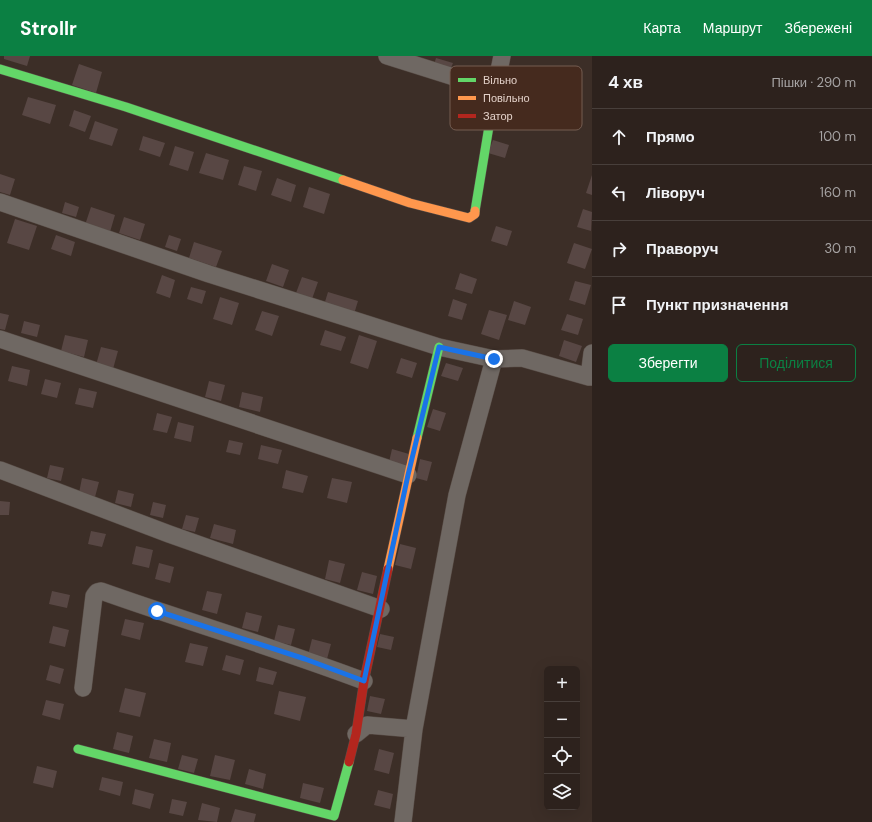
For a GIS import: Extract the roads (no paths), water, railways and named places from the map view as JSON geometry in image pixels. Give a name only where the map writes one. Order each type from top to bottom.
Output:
[{"type":"street","points":[[386,56],[450,76]]},
{"type":"street","points":[[500,66],[502,56]]},
{"type":"street","points":[[0,69],[126,108],[410,203],[469,218],[475,214],[489,130]]},
{"type":"street","points":[[0,202],[209,274],[439,347],[494,359],[522,358],[590,377],[592,353]]},
{"type":"street","points":[[0,339],[408,475]]},
{"type":"street","points":[[78,749],[333,819],[356,734],[364,681],[408,475],[439,347]]},
{"type":"street","points":[[403,822],[414,730],[457,495],[494,359]]},
{"type":"street","points":[[0,470],[169,534],[380,610]]},
{"type":"street","points":[[83,688],[94,596],[97,592],[101,591],[157,611],[305,659],[364,681]]},
{"type":"street","points":[[356,734],[367,725],[414,730]]}]
